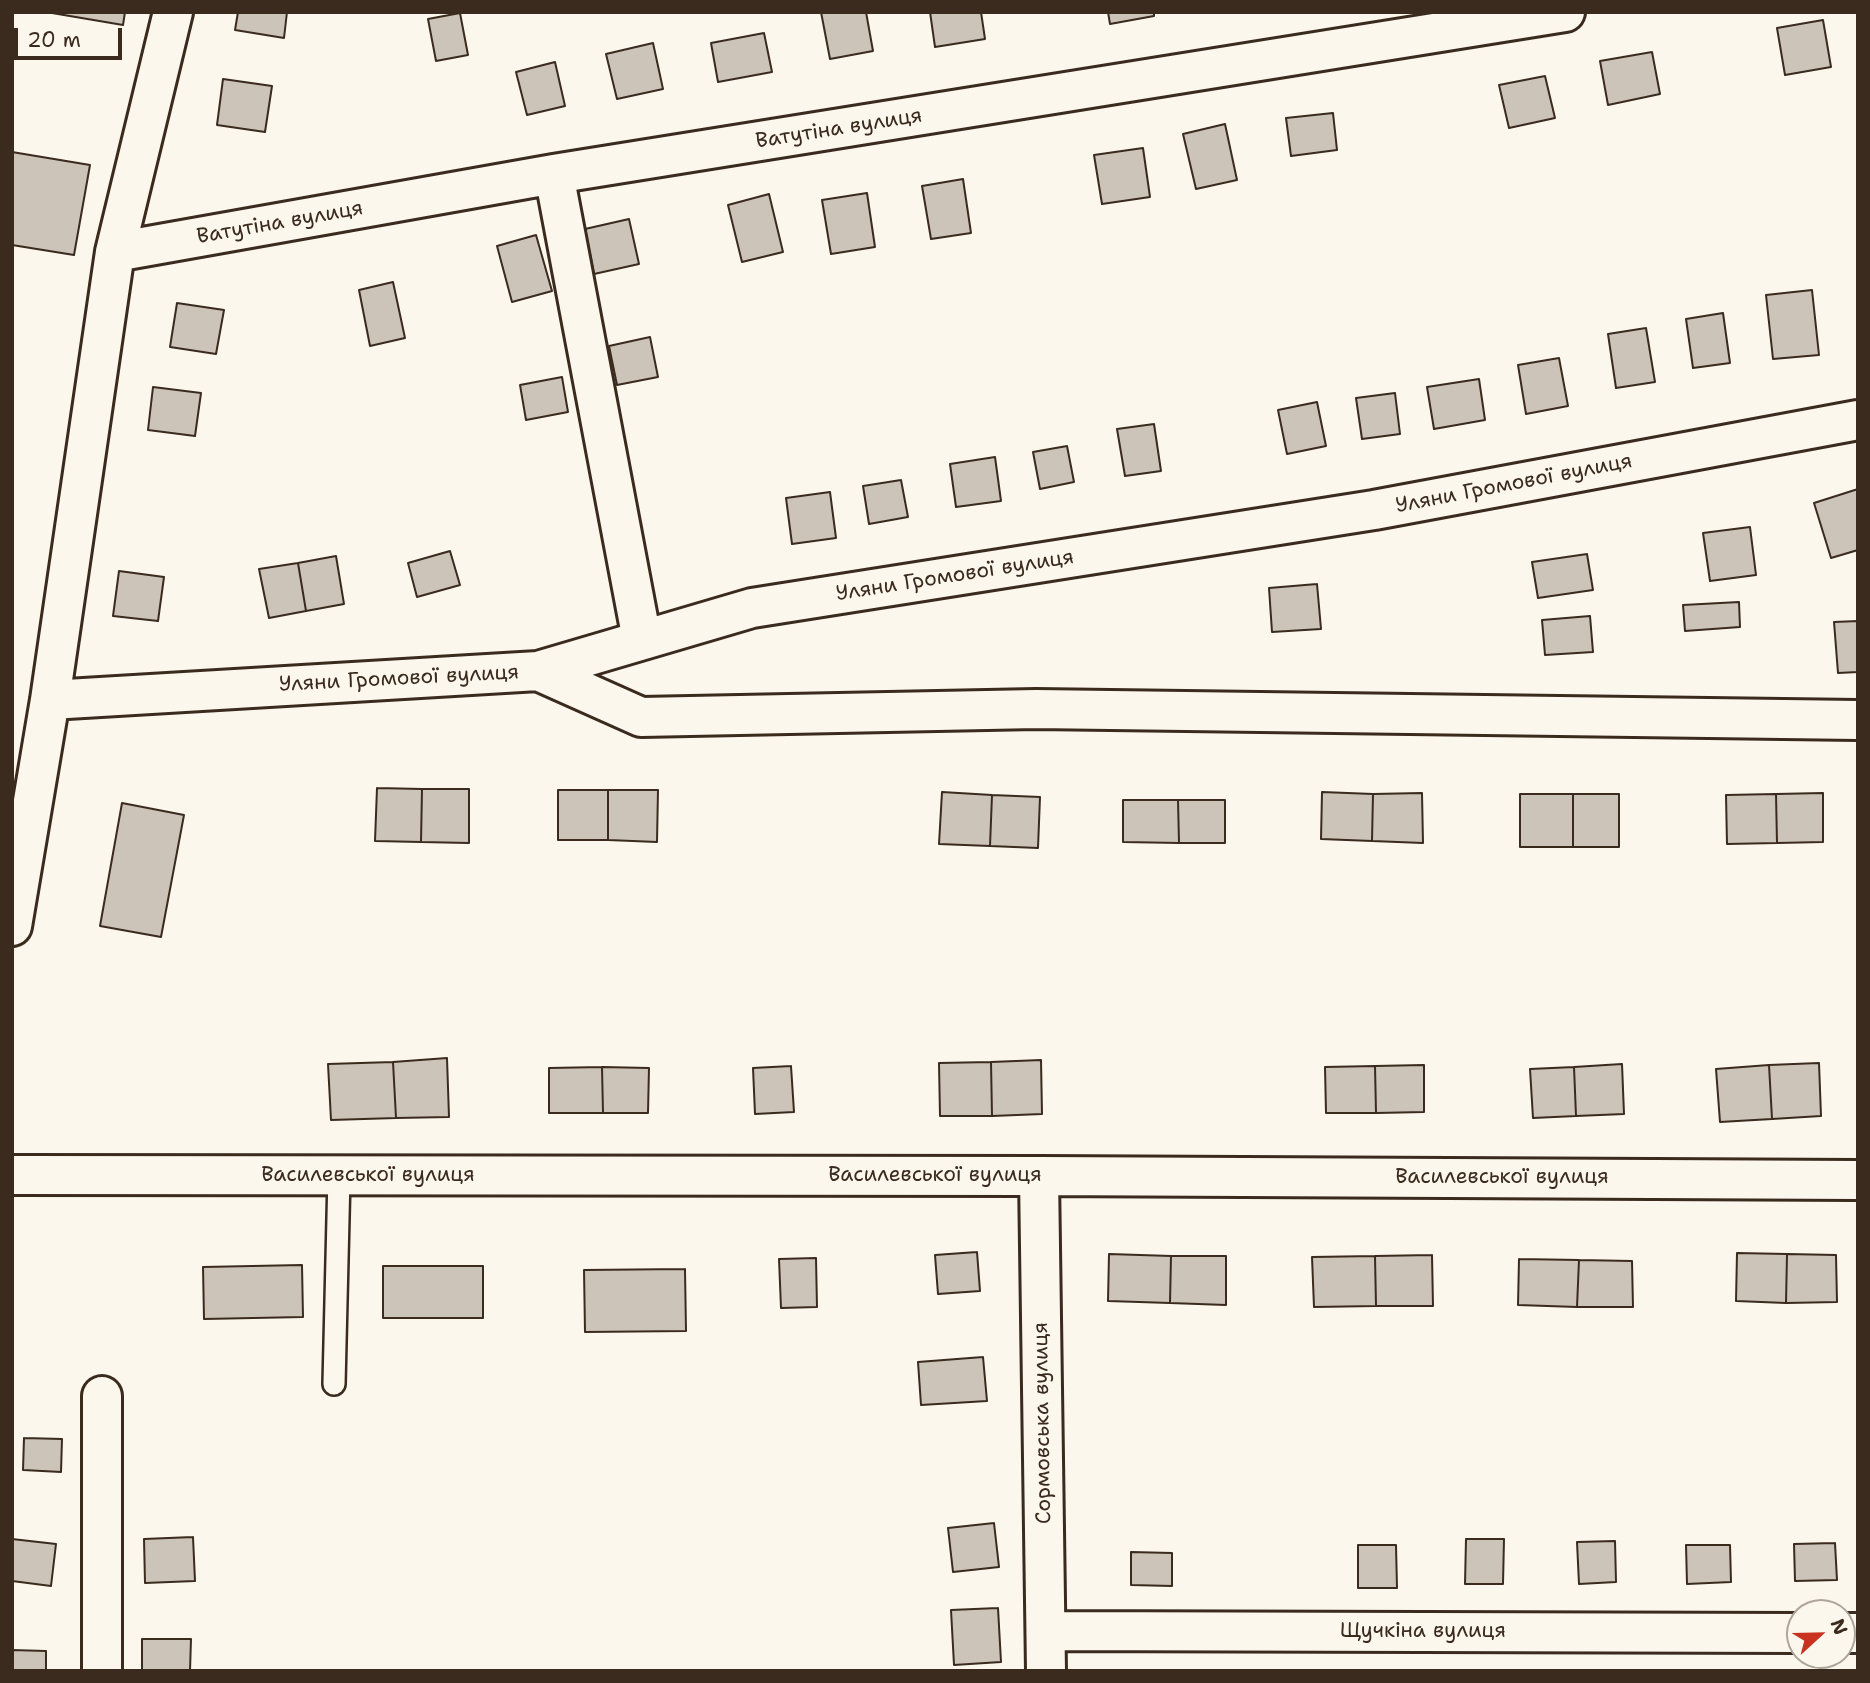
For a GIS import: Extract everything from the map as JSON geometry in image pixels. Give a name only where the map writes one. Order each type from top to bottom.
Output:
[{"type":"street","points":[[12,926],[50,700],[115,252],[173,12]]},
{"type":"street","name":"Ватутіна вулиця","points":[[115,252],[554,174],[1565,12]]},
{"type":"street","points":[[554,174],[642,640]]},
{"type":"street","name":"Уляни Громової вулиця","points":[[50,700],[538,671],[752,608],[1374,510],[1858,420]]},
{"type":"street","points":[[538,671],[641,717],[1036,709],[1858,720]]},
{"type":"street","name":"Василевської вулиця","points":[[12,1175],[1858,1180]]},
{"type":"street","name":"Сормовська вулиця","points":[[1039,1176],[1046,1671]]},
{"type":"street","points":[[102,1396],[102,1671]]},
{"type":"street","name":"Щучкіна вулиця","points":[[1046,1631],[1786,1633]]},
{"type":"lane","points":[[334,1384],[339,1176]]},
{"type":"building","points":[[46,12],[125,12],[123,25]]},
{"type":"building","points":[[238,12],[287,12],[284,38],[235,30]]},
{"type":"building","points":[[821,12],[866,12],[873,51],[830,59]]},
{"type":"building","points":[[930,12],[981,12],[985,39],[935,47]]},
{"type":"building","points":[[1108,12],[1154,12],[1154,16],[1110,24]]},
{"type":"building","points":[[460,13],[468,55],[436,61],[428,19]]},
{"type":"building","points":[[1823,20],[1831,67],[1785,75],[1777,28]]},
{"type":"building","points":[[764,33],[772,72],[718,82],[711,43]]},
{"type":"building","points":[[653,43],[663,89],[617,99],[606,54]]},
{"type":"building","points":[[1652,52],[1660,94],[1608,105],[1600,61]]},
{"type":"building","points":[[555,62],[565,106],[527,115],[516,72]]},
{"type":"building","points":[[1545,76],[1555,118],[1509,128],[1499,85]]},
{"type":"building","points":[[223,79],[272,86],[265,132],[217,125]]},
{"type":"building","points":[[1333,113],[1337,150],[1291,156],[1286,118]]},
{"type":"building","points":[[1225,124],[1237,180],[1196,189],[1183,134]]},
{"type":"building","points":[[1143,148],[1150,197],[1102,204],[1094,155]]},
{"type":"building","points":[[12,152],[90,165],[74,255],[12,245]]},
{"type":"building","points":[[963,179],[971,233],[931,239],[922,186]]},
{"type":"building","points":[[867,193],[875,247],[831,254],[822,200]]},
{"type":"building","points":[[769,194],[783,252],[742,262],[728,205]]},
{"type":"building","points":[[629,219],[639,264],[594,274],[585,229]]},
{"type":"building","points":[[536,235],[552,291],[512,302],[497,246]]},
{"type":"building","points":[[393,282],[405,338],[370,346],[359,290]]},
{"type":"building","points":[[1812,290],[1819,355],[1773,359],[1766,295]]},
{"type":"building","points":[[177,303],[224,310],[216,354],[170,347]]},
{"type":"building","points":[[1723,313],[1730,363],[1693,368],[1686,319]]},
{"type":"building","points":[[1646,328],[1655,382],[1616,388],[1608,334]]},
{"type":"building","points":[[650,337],[658,377],[617,385],[609,346]]},
{"type":"building","points":[[1559,358],[1568,406],[1526,414],[1518,365]]},
{"type":"building","points":[[562,377],[568,412],[526,420],[520,385]]},
{"type":"building","points":[[1479,379],[1485,420],[1434,429],[1427,387]]},
{"type":"building","points":[[153,387],[201,393],[195,436],[148,430]]},
{"type":"building","points":[[1395,393],[1400,434],[1362,439],[1356,398]]},
{"type":"building","points":[[1317,402],[1326,446],[1287,454],[1278,410]]},
{"type":"building","points":[[1154,424],[1161,471],[1125,476],[1117,429]]},
{"type":"building","points":[[1067,446],[1074,482],[1040,489],[1033,452]]},
{"type":"building","points":[[995,457],[1001,501],[956,507],[950,464]]},
{"type":"building","points":[[901,480],[908,517],[869,524],[863,486]]},
{"type":"building","points":[[1858,489],[1858,550],[1831,558],[1814,503]]},
{"type":"building","points":[[830,492],[836,538],[792,544],[786,498]]},
{"type":"building","points":[[1750,527],[1756,575],[1710,581],[1703,533]]},
{"type":"building","points":[[450,551],[460,585],[417,597],[408,563]]},
{"type":"building","points":[[1587,554],[1593,590],[1538,598],[1532,562]]},
{"type":"building","points":[[336,556],[344,604],[306,611],[298,563]]},
{"type":"building","points":[[298,563],[306,611],[269,618],[259,569]]},
{"type":"building","points":[[119,571],[164,577],[158,621],[113,616]]},
{"type":"building","points":[[1317,584],[1321,629],[1272,632],[1269,588]]},
{"type":"building","points":[[1739,602],[1740,627],[1685,631],[1683,605]]},
{"type":"building","points":[[1590,616],[1593,652],[1545,655],[1542,620]]},
{"type":"building","points":[[1858,621],[1858,672],[1838,673],[1834,622]]},
{"type":"building","points":[[377,788],[422,789],[421,842],[375,841]]},
{"type":"building","points":[[422,789],[469,789],[469,843],[421,842]]},
{"type":"building","points":[[558,790],[608,790],[608,840],[558,840]]},
{"type":"building","points":[[608,790],[658,790],[657,842],[608,840]]},
{"type":"building","points":[[942,792],[992,795],[990,846],[939,844]]},
{"type":"building","points":[[1322,792],[1373,794],[1372,841],[1321,839]]},
{"type":"building","points":[[1422,793],[1423,843],[1372,841],[1373,794]]},
{"type":"building","points":[[1823,793],[1823,842],[1777,843],[1776,794]]},
{"type":"building","points":[[1520,794],[1573,794],[1573,847],[1520,847]]},
{"type":"building","points":[[1573,794],[1619,794],[1619,847],[1573,847]]},
{"type":"building","points":[[1776,794],[1777,843],[1727,844],[1726,795]]},
{"type":"building","points":[[992,795],[1040,797],[1038,848],[990,846]]},
{"type":"building","points":[[1123,800],[1178,800],[1179,843],[1123,842]]},
{"type":"building","points":[[1178,800],[1225,800],[1225,843],[1179,843]]},
{"type":"building","points":[[122,803],[184,815],[161,937],[100,926]]},
{"type":"building","points":[[447,1058],[449,1117],[396,1118],[393,1062]]},
{"type":"building","points":[[1041,1060],[1042,1114],[992,1116],[991,1062]]},
{"type":"building","points":[[393,1062],[396,1118],[331,1120],[328,1064]]},
{"type":"building","points":[[991,1062],[992,1116],[940,1116],[939,1063]]},
{"type":"building","points":[[1819,1063],[1821,1116],[1772,1119],[1769,1065]]},
{"type":"building","points":[[1622,1064],[1624,1114],[1576,1116],[1574,1067]]},
{"type":"building","points":[[1424,1065],[1424,1112],[1376,1113],[1375,1066]]},
{"type":"building","points":[[1769,1065],[1772,1119],[1720,1122],[1716,1069]]},
{"type":"building","points":[[791,1066],[794,1112],[755,1114],[753,1068]]},
{"type":"building","points":[[1375,1066],[1376,1113],[1326,1113],[1325,1067]]},
{"type":"building","points":[[602,1067],[649,1068],[648,1113],[603,1113]]},
{"type":"building","points":[[602,1067],[603,1113],[549,1113],[549,1068]]},
{"type":"building","points":[[1574,1067],[1576,1116],[1533,1118],[1530,1069]]},
{"type":"building","points":[[977,1252],[980,1291],[938,1294],[935,1255]]},
{"type":"building","points":[[1737,1253],[1787,1254],[1786,1303],[1736,1301]]},
{"type":"building","points":[[1109,1254],[1171,1256],[1170,1303],[1108,1301]]},
{"type":"building","points":[[1787,1254],[1836,1255],[1837,1302],[1786,1303]]},
{"type":"building","points":[[1432,1255],[1433,1306],[1376,1306],[1375,1256]]},
{"type":"building","points":[[1171,1256],[1226,1256],[1226,1305],[1170,1303]]},
{"type":"building","points":[[1375,1256],[1376,1306],[1314,1307],[1312,1257]]},
{"type":"building","points":[[816,1258],[817,1307],[781,1308],[779,1259]]},
{"type":"building","points":[[1519,1259],[1579,1260],[1577,1307],[1518,1305]]},
{"type":"building","points":[[1579,1260],[1632,1261],[1633,1307],[1577,1307]]},
{"type":"building","points":[[302,1265],[303,1317],[204,1319],[203,1267]]},
{"type":"building","points":[[383,1266],[483,1266],[483,1318],[383,1318]]},
{"type":"building","points":[[685,1269],[686,1331],[585,1332],[584,1270]]},
{"type":"building","points":[[983,1357],[987,1401],[921,1405],[918,1362]]},
{"type":"building","points":[[24,1438],[62,1439],[61,1472],[23,1470]]},
{"type":"building","points":[[994,1523],[999,1567],[953,1572],[948,1528]]},
{"type":"building","points":[[193,1537],[195,1581],[145,1583],[144,1539]]},
{"type":"building","points":[[12,1539],[56,1544],[51,1586],[12,1581]]},
{"type":"building","points":[[1466,1539],[1504,1539],[1503,1584],[1465,1584]]},
{"type":"building","points":[[1615,1541],[1616,1582],[1579,1584],[1577,1542]]},
{"type":"building","points":[[1835,1543],[1837,1580],[1795,1581],[1794,1544]]},
{"type":"building","points":[[1358,1545],[1396,1545],[1397,1588],[1358,1588]]},
{"type":"building","points":[[1686,1545],[1730,1545],[1731,1582],[1687,1584]]},
{"type":"building","points":[[1131,1552],[1172,1553],[1172,1586],[1131,1585]]},
{"type":"building","points":[[998,1608],[1001,1662],[954,1665],[951,1610]]},
{"type":"building","points":[[142,1639],[191,1639],[190,1671],[142,1671]]},
{"type":"building","points":[[12,1650],[46,1651],[46,1671],[12,1671]]}]
